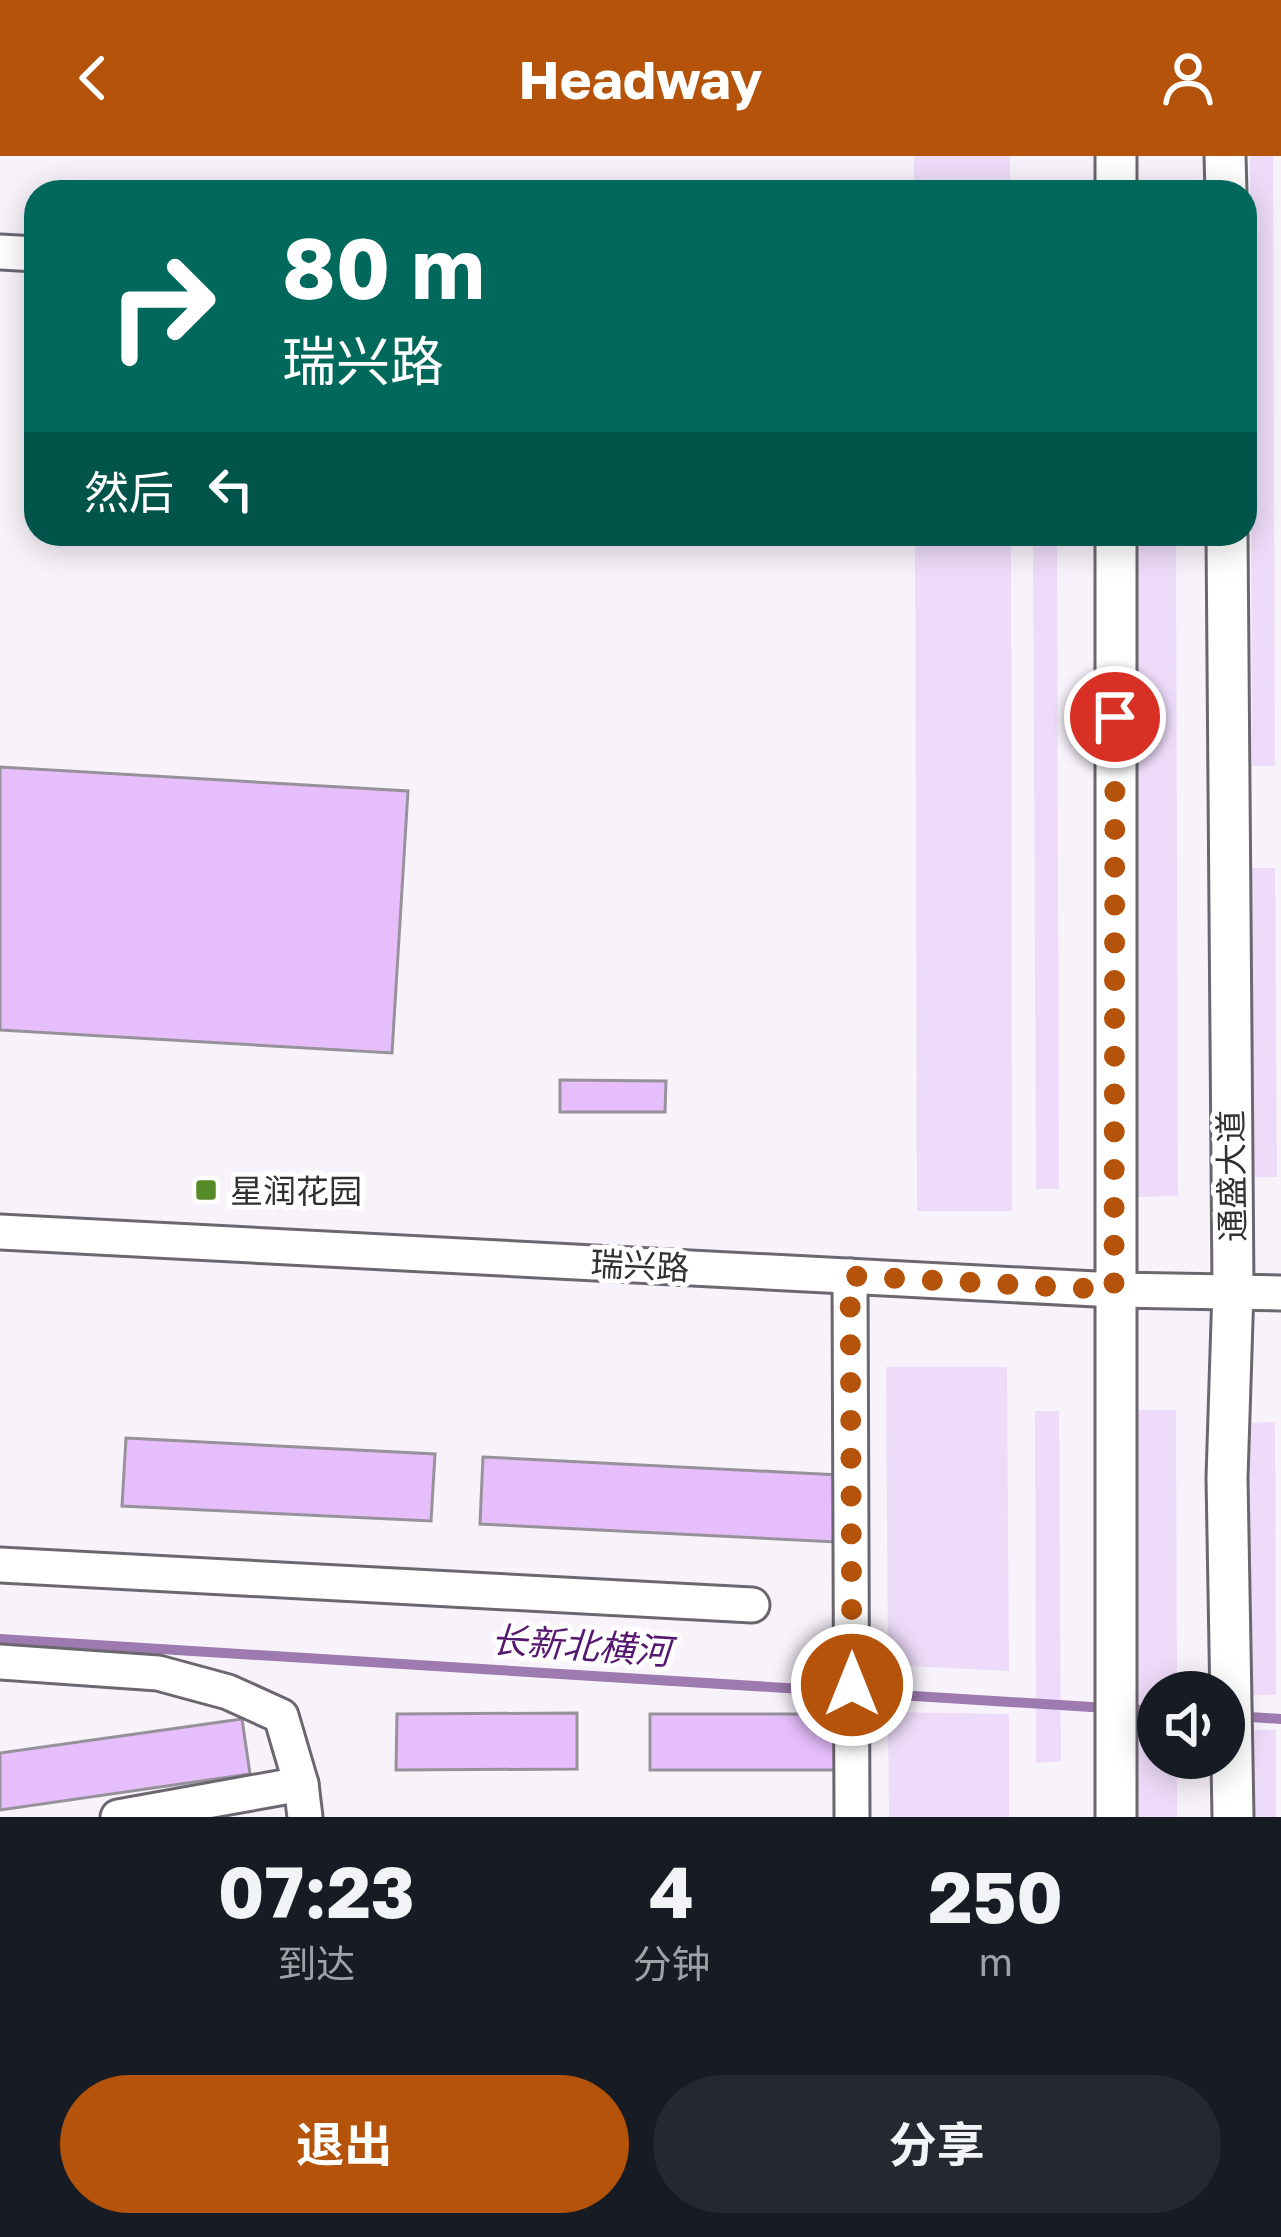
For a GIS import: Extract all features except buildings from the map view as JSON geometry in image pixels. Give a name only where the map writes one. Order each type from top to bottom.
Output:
[{"type":"main road","points":[[1116,546],[1116,1817]]},
{"type":"main road","name":"通盛大道","points":[[1227,546],[1233,1289],[1226,1478],[1233,1817]]},
{"type":"street","name":"瑞兴路","points":[[0,1232],[1114,1290],[1281,1293]]},
{"type":"street","points":[[850,1276],[852,1817]]},
{"type":"street","points":[[0,1564],[752,1604]]},
{"type":"street","points":[[0,1662],[158,1673],[228,1691],[281,1716],[303,1800],[118,1817]]},
{"type":"shaded area","points":[[914,156],[1010,156],[1010,180],[914,180]]},
{"type":"shaded area","points":[[1250,156],[1273,156],[1275,766],[1252,766],[1257,180],[1250,180]]},
{"type":"shaded area","points":[[915,546],[1011,546],[1012,1211],[917,1211]]},
{"type":"shaded area","points":[[1033,546],[1057,546],[1059,1189],[1036,1189]]},
{"type":"shaded area","points":[[1133,546],[1176,546],[1178,1196],[1135,1197]]},
{"type":"shaded area","points":[[1252,868],[1275,868],[1277,1177],[1253,1177]]},
{"type":"shaded area","points":[[886,1367],[1007,1367],[1009,1671],[888,1665]]},
{"type":"shaded area","points":[[1135,1410],[1176,1410],[1177,1671],[1137,1671],[1137,1779],[1177,1779],[1177,1817],[1136,1817]]},
{"type":"shaded area","points":[[1035,1411],[1059,1411],[1061,1761],[1036,1763]]},
{"type":"shaded area","points":[[1275,1422],[1276,1695],[1250,1695],[1249,1423]]},
{"type":"shaded area","points":[[888,1712],[1009,1714],[1009,1817],[889,1817]]},
{"type":"shaded area","points":[[1250,1730],[1276,1730],[1276,1817],[1250,1817]]},
{"type":"waterway","name":"长新北横河","points":[[0,1639],[1107,1708]]},
{"type":"waterway","name":"长新北横河","points":[[1125,1709],[1137,1710]]},
{"type":"waterway","name":"长新北横河","points":[[1245,1717],[1281,1719]]},
{"type":"place","name":"星润花园","points":[[206,1190]]},
{"type":"route","points":[[852,1685],[850,1276],[1114,1290],[1115,717]]}]
